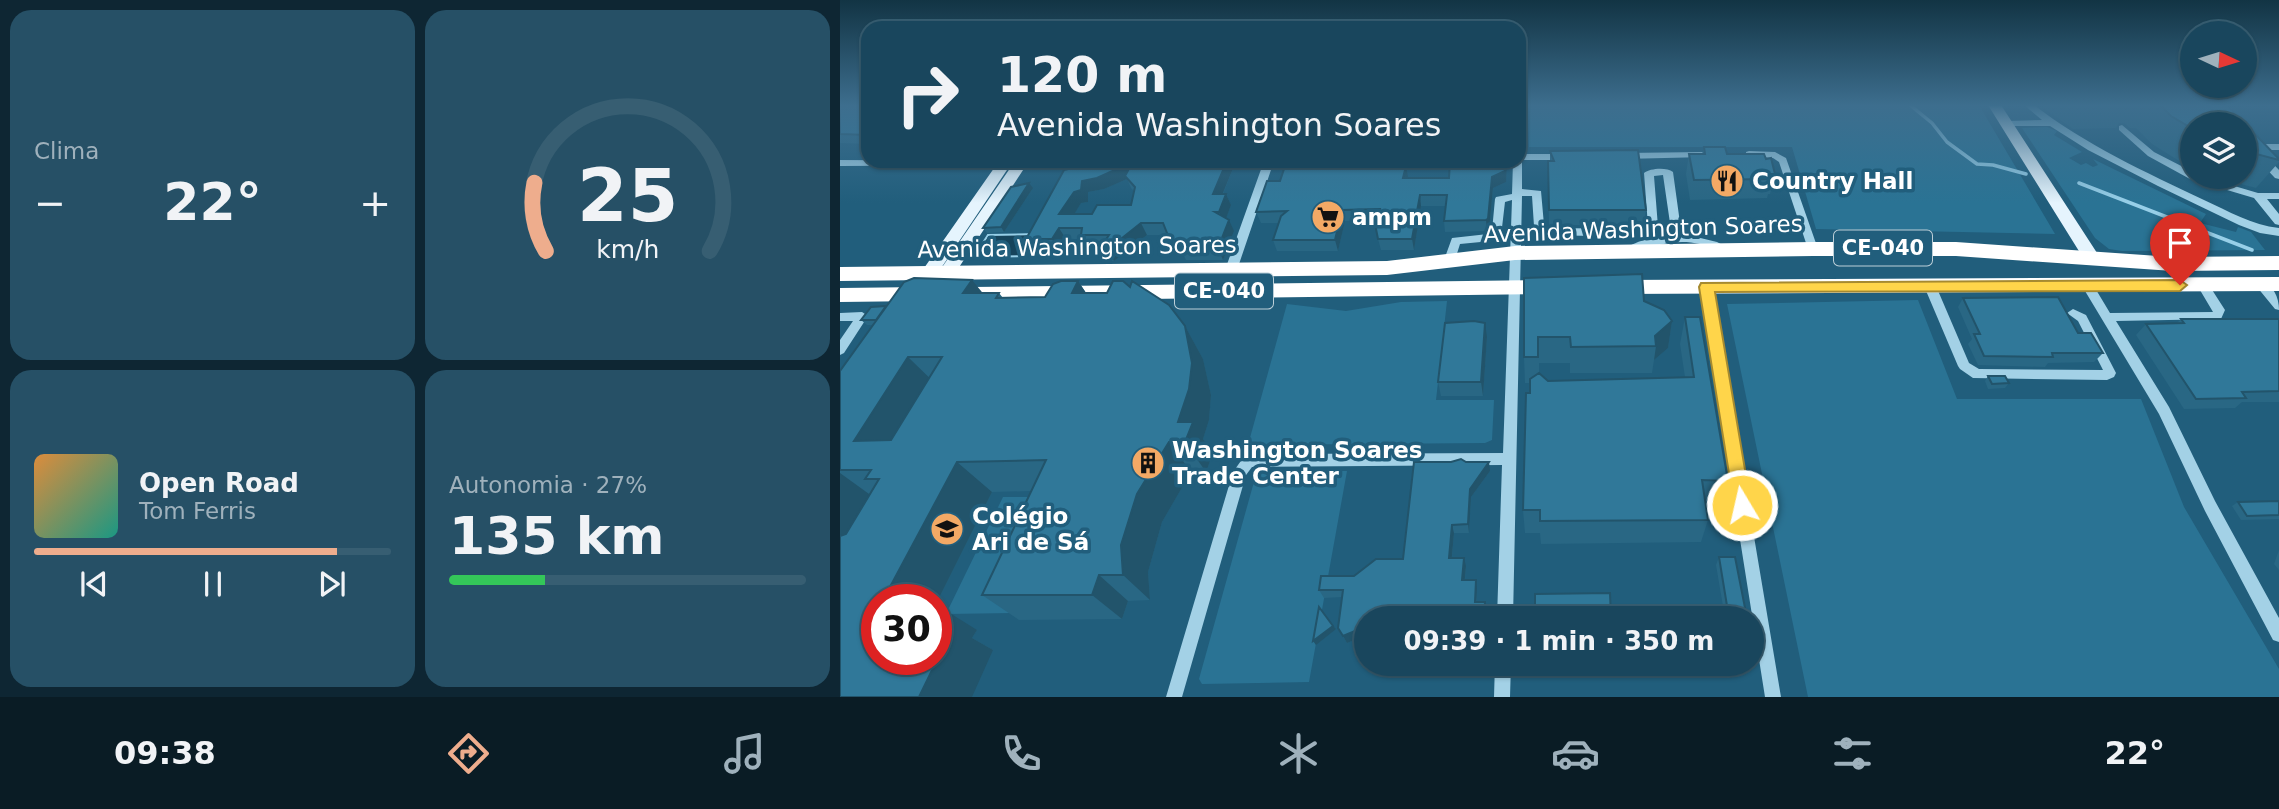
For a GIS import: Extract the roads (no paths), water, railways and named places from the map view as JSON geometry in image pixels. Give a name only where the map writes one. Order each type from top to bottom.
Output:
[{"type":"highway","name":"Avenida Washington Soares","points":[[840,274],[1387,268],[1515,253],[1813,249],[1956,249],[2173,264],[2277,263]]},
{"type":"highway","name":"CE-040","points":[[1601,287],[2270,284]]},
{"type":"highway","name":"Avenida Washington Soares","points":[[840,295],[918,303],[1574,287]]},
{"type":"main road","points":[[2015,138],[2093,260]]},
{"type":"main road","points":[[939,272],[1002,168]]},
{"type":"main road","points":[[918,303],[1017,168]]},
{"type":"street","points":[[2075,138],[2166,187],[2247,224],[2279,232]]},
{"type":"street","points":[[2133,138],[2151,154],[2180,170]]},
{"type":"street","points":[[2257,145],[2279,147]]},
{"type":"street","points":[[2257,153],[2279,176]]},
{"type":"street","points":[[1742,154],[1775,155],[1781,158],[1813,249]]},
{"type":"street","points":[[1609,156],[1715,155]]},
{"type":"street","points":[[1526,159],[1582,156]]},
{"type":"street","points":[[840,163],[861,163]]},
{"type":"street","points":[[1231,270],[1267,168]]},
{"type":"street","points":[[1505,606],[1518,168]]},
{"type":"street","points":[[1450,260],[1456,241],[1491,237],[1497,233],[1500,199],[1517,194],[1537,193],[1539,226],[1546,232],[1646,233],[1653,227],[1649,173],[1668,172],[1675,223],[1684,237]]},
{"type":"street","points":[[2234,189],[2258,196],[2279,196]]},
{"type":"street","points":[[2258,196],[2279,221]]},
{"type":"street","points":[[1662,238],[1667,233],[1666,222]]},
{"type":"street","points":[[1627,251],[1662,238],[1684,237],[1706,241],[1726,250]]},
{"type":"street","points":[[2270,284],[2279,306]]},
{"type":"street","points":[[2086,325],[2110,321],[2217,316],[2219,310],[2203,285]]},
{"type":"street","points":[[1930,286],[1964,366],[1972,373],[2110,373],[2082,318],[2073,313]]},
{"type":"street","points":[[2088,286],[2164,411],[2210,506],[2279,634]]},
{"type":"street","points":[[1706,287],[1773,697]]},
{"type":"street","points":[[840,317],[862,316],[840,350]]},
{"type":"street","points":[[1174,697],[1240,472],[1248,462],[1510,459]]},
{"type":"street","points":[[1502,697],[1503,676]]},
{"type":"waterway","points":[[1943,138],[1977,164],[1993,165],[2026,174]]},
{"type":"waterway","points":[[2079,183],[2252,250]]},
{"type":"place","name":"Country Hall","points":[[1727,181]]},
{"type":"place","name":"ampm","points":[[1328,217]]},
{"type":"place","name":"Washington Soares Trade Center","points":[[1148,463]]},
{"type":"place","name":"Colégio Ari de Sá","points":[[947,529]]}]
